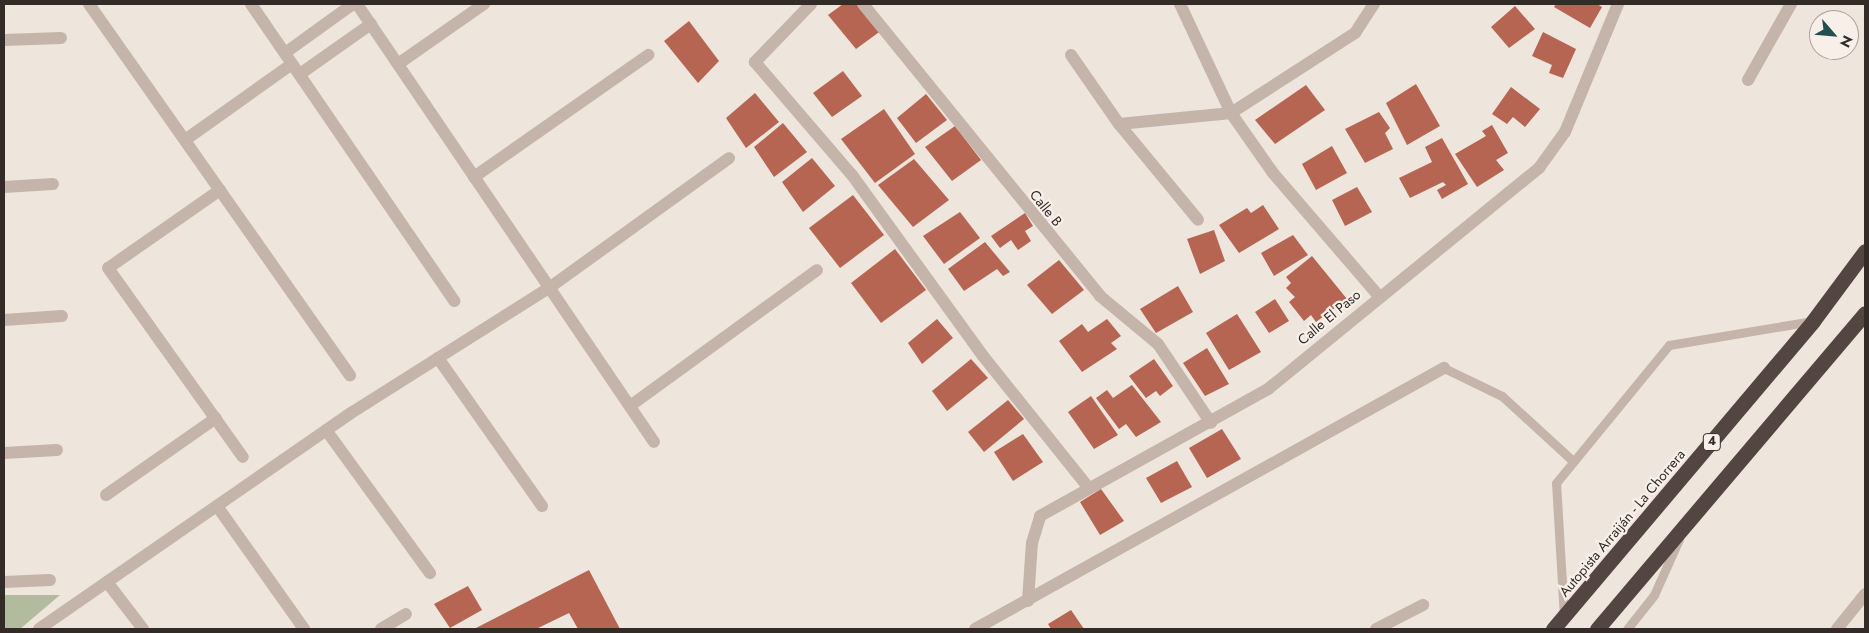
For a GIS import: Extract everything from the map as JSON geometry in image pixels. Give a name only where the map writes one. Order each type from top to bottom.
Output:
[{"type":"highway","name":"Autopista Arraiján - La Chorrera","points":[[1554,629],[1814,321],[1865,251]]},
{"type":"highway","name":"4","points":[[1597,629],[1865,313]]},
{"type":"street","points":[[89,4],[350,376]]},
{"type":"street","points":[[251,4],[454,302]]},
{"type":"street","points":[[292,64],[353,4]]},
{"type":"street","points":[[357,4],[654,442]]},
{"type":"street","points":[[398,64],[484,4]]},
{"type":"street","points":[[811,4],[755,62],[852,175],[983,356],[1087,486]]},
{"type":"street","name":"Calle B","points":[[863,4],[1100,296],[1158,344],[1211,423]]},
{"type":"street","points":[[1180,4],[1231,113],[1273,173],[1378,295]]},
{"type":"street","points":[[1119,124],[1231,113],[1355,33],[1374,4]]},
{"type":"street","name":"Calle El Paso","points":[[1028,601],[1032,543],[1040,516],[1087,486],[1211,423],[1268,389],[1378,295],[1539,168],[1565,132],[1618,4]]},
{"type":"street","points":[[1748,80],[1792,4]]},
{"type":"street","points":[[185,140],[292,64],[371,24]]},
{"type":"street","points":[[4,40],[61,38]]},
{"type":"street","points":[[474,177],[648,55]]},
{"type":"street","points":[[1071,55],[1119,124],[1198,220]]},
{"type":"street","points":[[39,629],[326,430],[549,288],[729,158]]},
{"type":"street","points":[[4,186],[53,184]]},
{"type":"street","points":[[220,190],[108,268],[243,457]]},
{"type":"street","points":[[630,406],[817,270]]},
{"type":"street","points":[[4,320],[62,316]]},
{"type":"street","points":[[438,358],[542,506]]},
{"type":"street","points":[[975,629],[1444,368]]},
{"type":"street","points":[[106,494],[216,418]]},
{"type":"street","points":[[326,430],[430,573]]},
{"type":"street","points":[[4,453],[57,450]]},
{"type":"street","points":[[217,506],[304,629]]},
{"type":"street","points":[[4,582],[50,580]]},
{"type":"street","points":[[107,582],[143,629]]},
{"type":"street","points":[[1837,629],[1865,594]]},
{"type":"street","points":[[1376,629],[1423,605]]},
{"type":"street","points":[[381,629],[406,614]]},
{"type":"lane","points":[[1564,617],[1556,483],[1669,345],[1814,321]]},
{"type":"lane","points":[[1444,368],[1502,396],[1574,462]]},
{"type":"lane","points":[[1627,629],[1654,595],[1684,526]]},
{"type":"green space","points":[[4,595],[60,595],[20,629],[4,629]]},
{"type":"building","points":[[843,4],[861,4],[882,30],[856,49],[828,15]]},
{"type":"building","points":[[1556,4],[1597,4],[1602,7],[1590,28],[1554,7]]},
{"type":"building","points":[[1515,6],[1535,29],[1509,48],[1491,27]]},
{"type":"building","points":[[689,21],[719,61],[698,83],[664,41]]},
{"type":"building","points":[[1543,32],[1576,49],[1563,78],[1549,73],[1552,65],[1532,56]]},
{"type":"building","points":[[843,71],[862,96],[832,117],[813,93]]},
{"type":"building","points":[[1416,84],[1440,126],[1407,145],[1386,103]]},
{"type":"building","points":[[1306,85],[1325,110],[1275,144],[1255,120]]},
{"type":"building","points":[[1511,87],[1540,109],[1525,127],[1513,117],[1507,124],[1492,114]]},
{"type":"building","points":[[755,93],[779,122],[746,148],[726,118]]},
{"type":"building","points":[[926,94],[947,120],[916,143],[897,118]]},
{"type":"building","points":[[884,109],[915,154],[875,183],[841,139]]},
{"type":"building","points":[[1379,112],[1390,128],[1385,133],[1393,149],[1365,163],[1345,129]]},
{"type":"building","points":[[783,123],[807,152],[774,177],[754,147]]},
{"type":"building","points":[[1492,125],[1508,153],[1496,160],[1504,170],[1477,187],[1455,154],[1486,136],[1482,131]]},
{"type":"building","points":[[955,126],[981,160],[952,181],[925,147]]},
{"type":"building","points":[[1442,138],[1468,184],[1442,199],[1437,190],[1446,185],[1443,182],[1410,198],[1399,178],[1432,162],[1425,147]]},
{"type":"building","points":[[1332,146],[1347,173],[1316,190],[1302,164]]},
{"type":"building","points":[[812,158],[835,186],[803,212],[782,182]]},
{"type":"building","points":[[914,159],[949,200],[913,227],[878,185]]},
{"type":"building","points":[[1357,187],[1372,212],[1345,226],[1332,200]]},
{"type":"building","points":[[853,195],[884,235],[840,268],[809,228]]},
{"type":"building","points":[[1263,205],[1279,229],[1239,253],[1219,225],[1247,208],[1251,213]]},
{"type":"building","points":[[960,212],[980,238],[944,264],[923,236]]},
{"type":"building","points":[[1025,213],[1033,226],[1025,231],[1031,241],[1018,250],[1011,240],[1000,248],[991,236]]},
{"type":"building","points":[[1214,230],[1225,261],[1200,274],[1187,239]]},
{"type":"building","points":[[1293,235],[1308,255],[1274,276],[1261,253]]},
{"type":"building","points":[[985,242],[1010,272],[1003,276],[997,269],[964,291],[948,269]]},
{"type":"building","points":[[895,249],[926,290],[881,323],[851,283]]},
{"type":"building","points":[[1312,256],[1347,299],[1316,322],[1311,315],[1304,321],[1289,302],[1295,297],[1286,288],[1291,283],[1286,277]]},
{"type":"building","points":[[1059,260],[1084,290],[1052,314],[1027,285]]},
{"type":"building","points":[[1178,286],[1193,312],[1156,333],[1140,309]]},
{"type":"building","points":[[1275,299],[1289,321],[1269,333],[1255,312]]},
{"type":"building","points":[[1237,314],[1261,352],[1229,370],[1206,333]]},
{"type":"building","points":[[937,319],[953,338],[922,364],[908,343]]},
{"type":"building","points":[[1107,319],[1121,336],[1111,343],[1117,349],[1082,372],[1059,341],[1082,324],[1088,332]]},
{"type":"building","points":[[1207,348],[1229,384],[1205,396],[1183,363]]},
{"type":"building","points":[[971,359],[988,378],[947,411],[932,391]]},
{"type":"building","points":[[1154,359],[1173,386],[1160,396],[1156,391],[1146,398],[1129,376]]},
{"type":"building","points":[[1132,385],[1161,422],[1136,437],[1126,424],[1119,429],[1096,398],[1107,390],[1113,398]]},
{"type":"building","points":[[1091,396],[1118,435],[1094,449],[1068,412]]},
{"type":"building","points":[[1008,400],[1024,419],[984,452],[968,432]]},
{"type":"building","points":[[1222,429],[1241,459],[1207,478],[1189,448]]},
{"type":"building","points":[[1023,434],[1043,462],[1013,481],[994,452]]},
{"type":"building","points":[[1177,461],[1192,487],[1161,503],[1146,478]]},
{"type":"building","points":[[1101,489],[1124,521],[1100,535],[1080,502]]},
{"type":"building","points":[[589,570],[620,629],[578,629],[569,613],[536,629],[474,629]]},
{"type":"building","points":[[468,586],[482,610],[450,628],[434,604]]},
{"type":"building","points":[[1071,610],[1084,629],[1051,629],[1048,624]]}]
